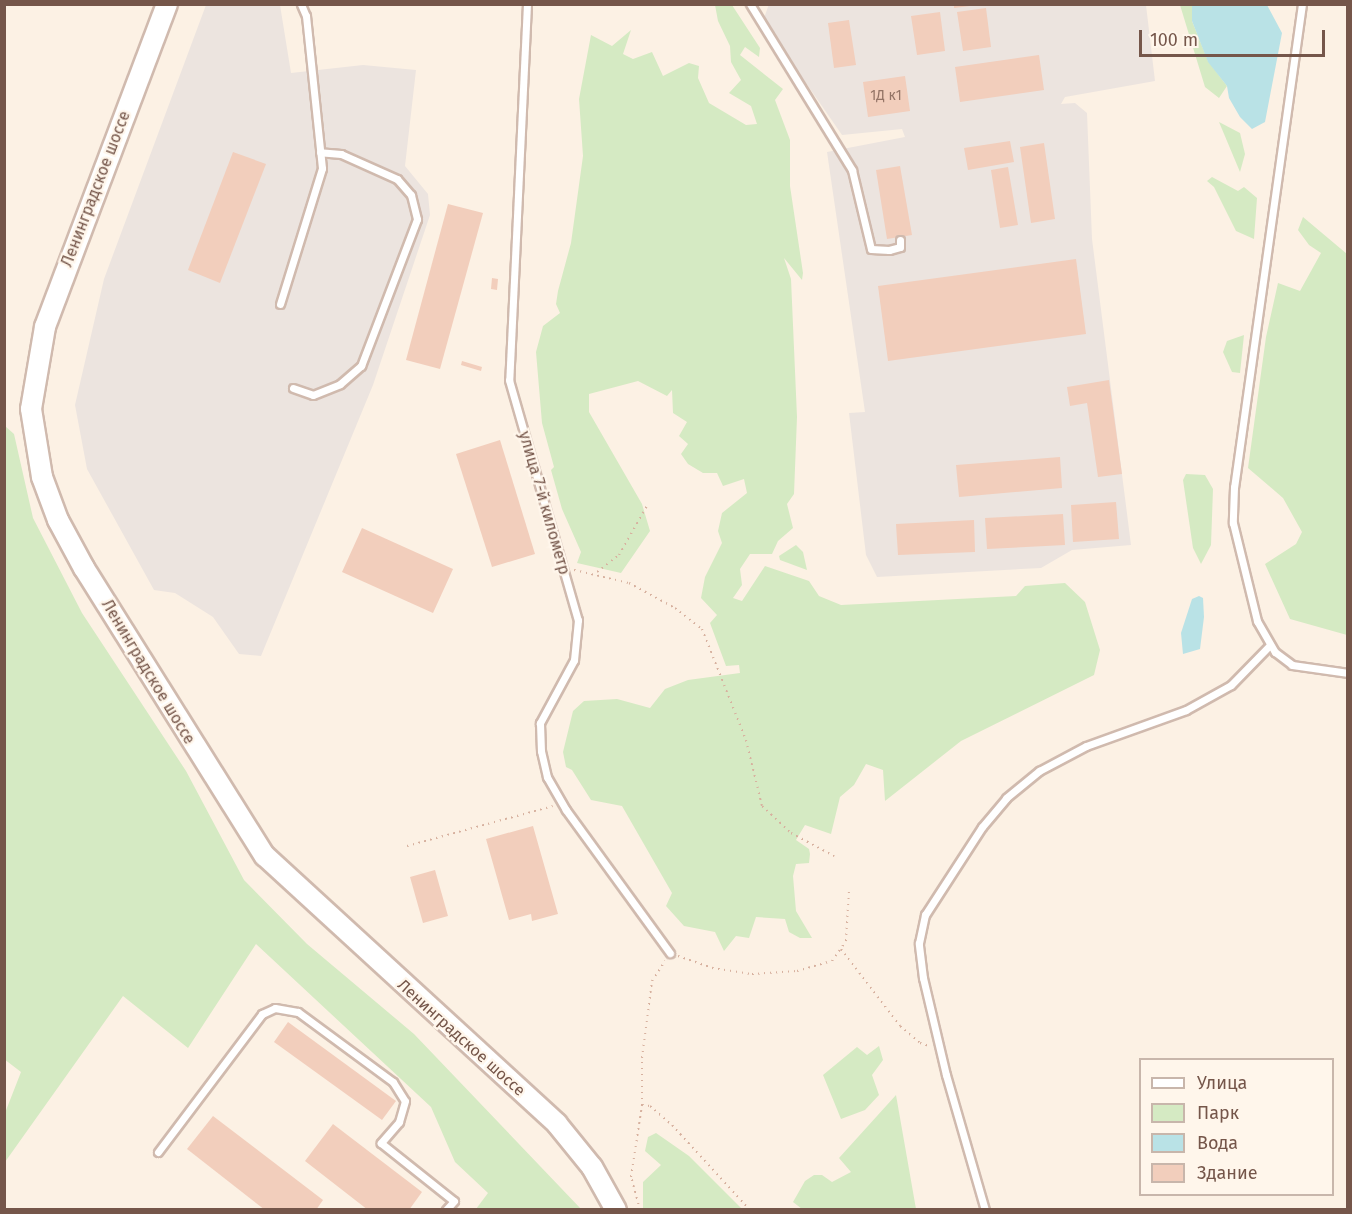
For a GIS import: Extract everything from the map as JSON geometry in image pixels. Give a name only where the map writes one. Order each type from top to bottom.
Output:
[{"type":"main road","name":"Ленинградское шоссе","points":[[167,4],[45,327],[31,409],[33,440],[50,498],[84,568],[265,856],[557,1124],[592,1167],[616,1209]]},
{"type":"lane","points":[[280,304],[322,168],[306,16],[301,4]]},
{"type":"lane","name":"улица 7-й километр","points":[[527,4],[509,380],[578,620],[574,660],[540,723],[547,777],[562,803],[670,953]]},
{"type":"lane","points":[[750,4],[852,170],[871,249],[889,250],[900,247],[900,240]]},
{"type":"lane","points":[[1302,4],[1234,488],[1233,523],[1257,621],[1270,645],[1292,665],[1347,673]]},
{"type":"lane","points":[[292,388],[313,394],[340,384],[361,366],[417,219],[411,195],[397,179],[341,154],[320,152]]},
{"type":"lane","points":[[985,1209],[923,978],[919,943],[925,915],[1006,798],[1062,757],[1186,710],[1231,685],[1270,645]]},
{"type":"lane","points":[[158,1152],[262,1014],[275,1008],[298,1012],[393,1082],[405,1101],[399,1122],[381,1143],[454,1201],[446,1209]]},
{"type":"path","points":[[597,572],[619,555],[648,504]]},
{"type":"path","points":[[563,569],[597,572],[639,588],[675,608],[702,629],[746,740],[762,806],[791,832],[834,856]]},
{"type":"path","points":[[407,846],[562,803]]},
{"type":"path","points":[[640,1209],[631,1177],[642,1105],[642,1058],[652,981],[670,953],[712,968],[752,974],[813,968],[832,961],[846,941],[849,890]]},
{"type":"path","points":[[841,949],[900,1026],[920,1044],[940,1048]]},
{"type":"path","points":[[642,1105],[650,1106],[672,1125],[750,1209]]},
{"type":"shaded area","points":[[769,4],[1146,5],[1155,81],[1065,97],[1061,104],[1075,103],[1087,113],[1092,239],[1131,545],[1072,550],[1041,568],[877,577],[866,555],[849,413],[865,412],[827,152],[905,137],[902,129],[842,135],[763,21]]},
{"type":"shaded area","points":[[206,5],[280,5],[291,73],[363,65],[416,70],[405,166],[428,194],[430,215],[373,385],[261,656],[239,654],[213,617],[175,593],[154,590],[87,469],[75,405],[104,279]]},
{"type":"green space","points":[[715,5],[732,5],[760,48],[759,57],[745,47],[740,55],[783,89],[775,100],[790,140],[790,186],[803,273],[802,280],[784,258],[791,279],[797,417],[794,494],[787,504],[793,528],[778,541],[772,554],[750,554],[740,569],[742,585],[733,598],[742,601],[765,566],[809,581],[819,596],[841,605],[1016,596],[1025,586],[1065,583],[1085,602],[1100,650],[1094,675],[961,741],[885,801],[883,770],[866,764],[854,785],[840,797],[831,834],[805,825],[796,840],[809,849],[810,854],[809,863],[796,864],[793,876],[796,911],[812,938],[800,938],[789,932],[785,919],[756,917],[749,938],[736,936],[724,951],[715,932],[684,926],[666,906],[672,893],[622,806],[591,800],[572,770],[566,767],[563,752],[573,711],[584,701],[617,699],[650,708],[665,689],[688,680],[740,673],[739,665],[726,666],[710,623],[717,615],[701,598],[705,577],[722,543],[718,531],[722,513],[747,493],[744,479],[723,486],[717,473],[703,473],[688,464],[681,454],[688,444],[679,436],[687,422],[673,413],[672,390],[667,396],[638,381],[589,394],[589,412],[642,504],[650,531],[621,573],[577,563],[581,552],[562,509],[551,470],[554,467],[542,423],[536,352],[543,326],[560,313],[556,304],[571,243],[583,156],[579,99],[591,35],[612,46],[631,30],[623,54],[633,59],[652,52],[663,76],[689,63],[699,66],[698,78],[709,103],[746,125],[757,124],[751,106],[729,93],[741,80],[731,62],[730,46],[718,21]]},
{"type":"green space","points":[[1180,5],[1192,5],[1192,21],[1208,61],[1227,86],[1219,98],[1205,87]]},
{"type":"green space","points":[[1219,122],[1240,133],[1245,154],[1240,172]]},
{"type":"green space","points":[[1212,177],[1238,191],[1244,187],[1257,198],[1254,239],[1236,231],[1214,187],[1207,181]]},
{"type":"green space","points":[[1303,217],[1347,254],[1347,635],[1290,619],[1265,564],[1296,544],[1302,532],[1283,498],[1248,468],[1266,337],[1278,283],[1300,291],[1321,253],[1309,245],[1298,230]]},
{"type":"green space","points":[[1244,335],[1240,373],[1232,372],[1223,352],[1227,341]]},
{"type":"green space","points":[[5,426],[14,434],[33,518],[82,613],[186,771],[244,880],[307,944],[414,1034],[581,1209],[476,1209],[488,1193],[455,1162],[431,1107],[256,944],[188,1048],[123,996],[5,1162],[5,1113],[21,1072],[4,1059]]},
{"type":"green space","points":[[1186,474],[1205,475],[1213,489],[1211,545],[1201,564],[1193,548],[1183,480]]},
{"type":"green space","points":[[796,545],[803,552],[807,570],[780,560],[779,556]]},
{"type":"green space","points":[[879,1046],[883,1060],[872,1075],[879,1095],[865,1110],[841,1119],[823,1075],[857,1047],[867,1055]]},
{"type":"green space","points":[[896,1095],[916,1209],[802,1209],[793,1202],[805,1181],[814,1175],[822,1175],[832,1182],[851,1172],[839,1158]]},
{"type":"green space","points":[[656,1133],[689,1156],[742,1209],[643,1209],[643,1182],[661,1165],[645,1151],[648,1137]]},
{"type":"water","points":[[1192,5],[1267,5],[1282,33],[1265,122],[1252,129],[1240,117],[1229,98],[1227,86],[1208,62],[1192,21]]},
{"type":"water","points":[[1199,596],[1203,598],[1204,617],[1200,649],[1183,654],[1181,633],[1192,599]]},
{"type":"building","points":[[954,5],[969,5],[970,6],[954,8]]},
{"type":"building","points":[[986,8],[991,47],[963,51],[957,12]]},
{"type":"building","points":[[940,12],[945,51],[917,55],[911,16]]},
{"type":"building","points":[[849,20],[856,65],[834,68],[828,23]]},
{"type":"building","points":[[1039,55],[1044,90],[960,102],[955,67]]},
{"type":"building","points":[[905,76],[910,111],[868,117],[863,82]]},
{"type":"building","points":[[1010,141],[1014,162],[968,170],[964,148]]},
{"type":"building","points":[[1044,143],[1055,219],[1031,223],[1020,147]]},
{"type":"building","points":[[233,152],[266,164],[220,283],[188,270]]},
{"type":"building","points":[[900,166],[912,235],[887,239],[876,170]]},
{"type":"building","points":[[1008,167],[1018,225],[1000,228],[991,170]]},
{"type":"building","points":[[448,204],[483,213],[440,369],[406,360]]},
{"type":"building","points":[[1076,259],[1086,334],[888,361],[878,286]]},
{"type":"building","points":[[492,278],[498,279],[497,290],[491,289]]},
{"type":"building","points":[[462,361],[482,367],[481,371],[461,365]]},
{"type":"building","points":[[1109,380],[1122,474],[1098,477],[1087,403],[1070,406],[1067,387]]},
{"type":"building","points":[[500,440],[535,554],[492,567],[456,454]]},
{"type":"building","points":[[1060,457],[1062,488],[959,497],[956,465]]},
{"type":"building","points":[[1116,502],[1119,539],[1073,542],[1071,505]]},
{"type":"building","points":[[1063,514],[1065,545],[987,549],[985,518]]},
{"type":"building","points":[[974,520],[975,552],[898,555],[896,524]]},
{"type":"building","points":[[362,528],[453,569],[433,613],[342,572]]},
{"type":"building","points":[[533,826],[558,914],[532,921],[531,914],[509,920],[486,839]]},
{"type":"building","points":[[435,870],[448,916],[423,923],[410,877]]},
{"type":"building","points":[[288,1022],[396,1101],[382,1120],[274,1042]]},
{"type":"building","points":[[213,1116],[323,1200],[316,1210],[265,1210],[187,1149]]},
{"type":"building","points":[[333,1124],[422,1192],[409,1210],[368,1210],[305,1161]]}]
